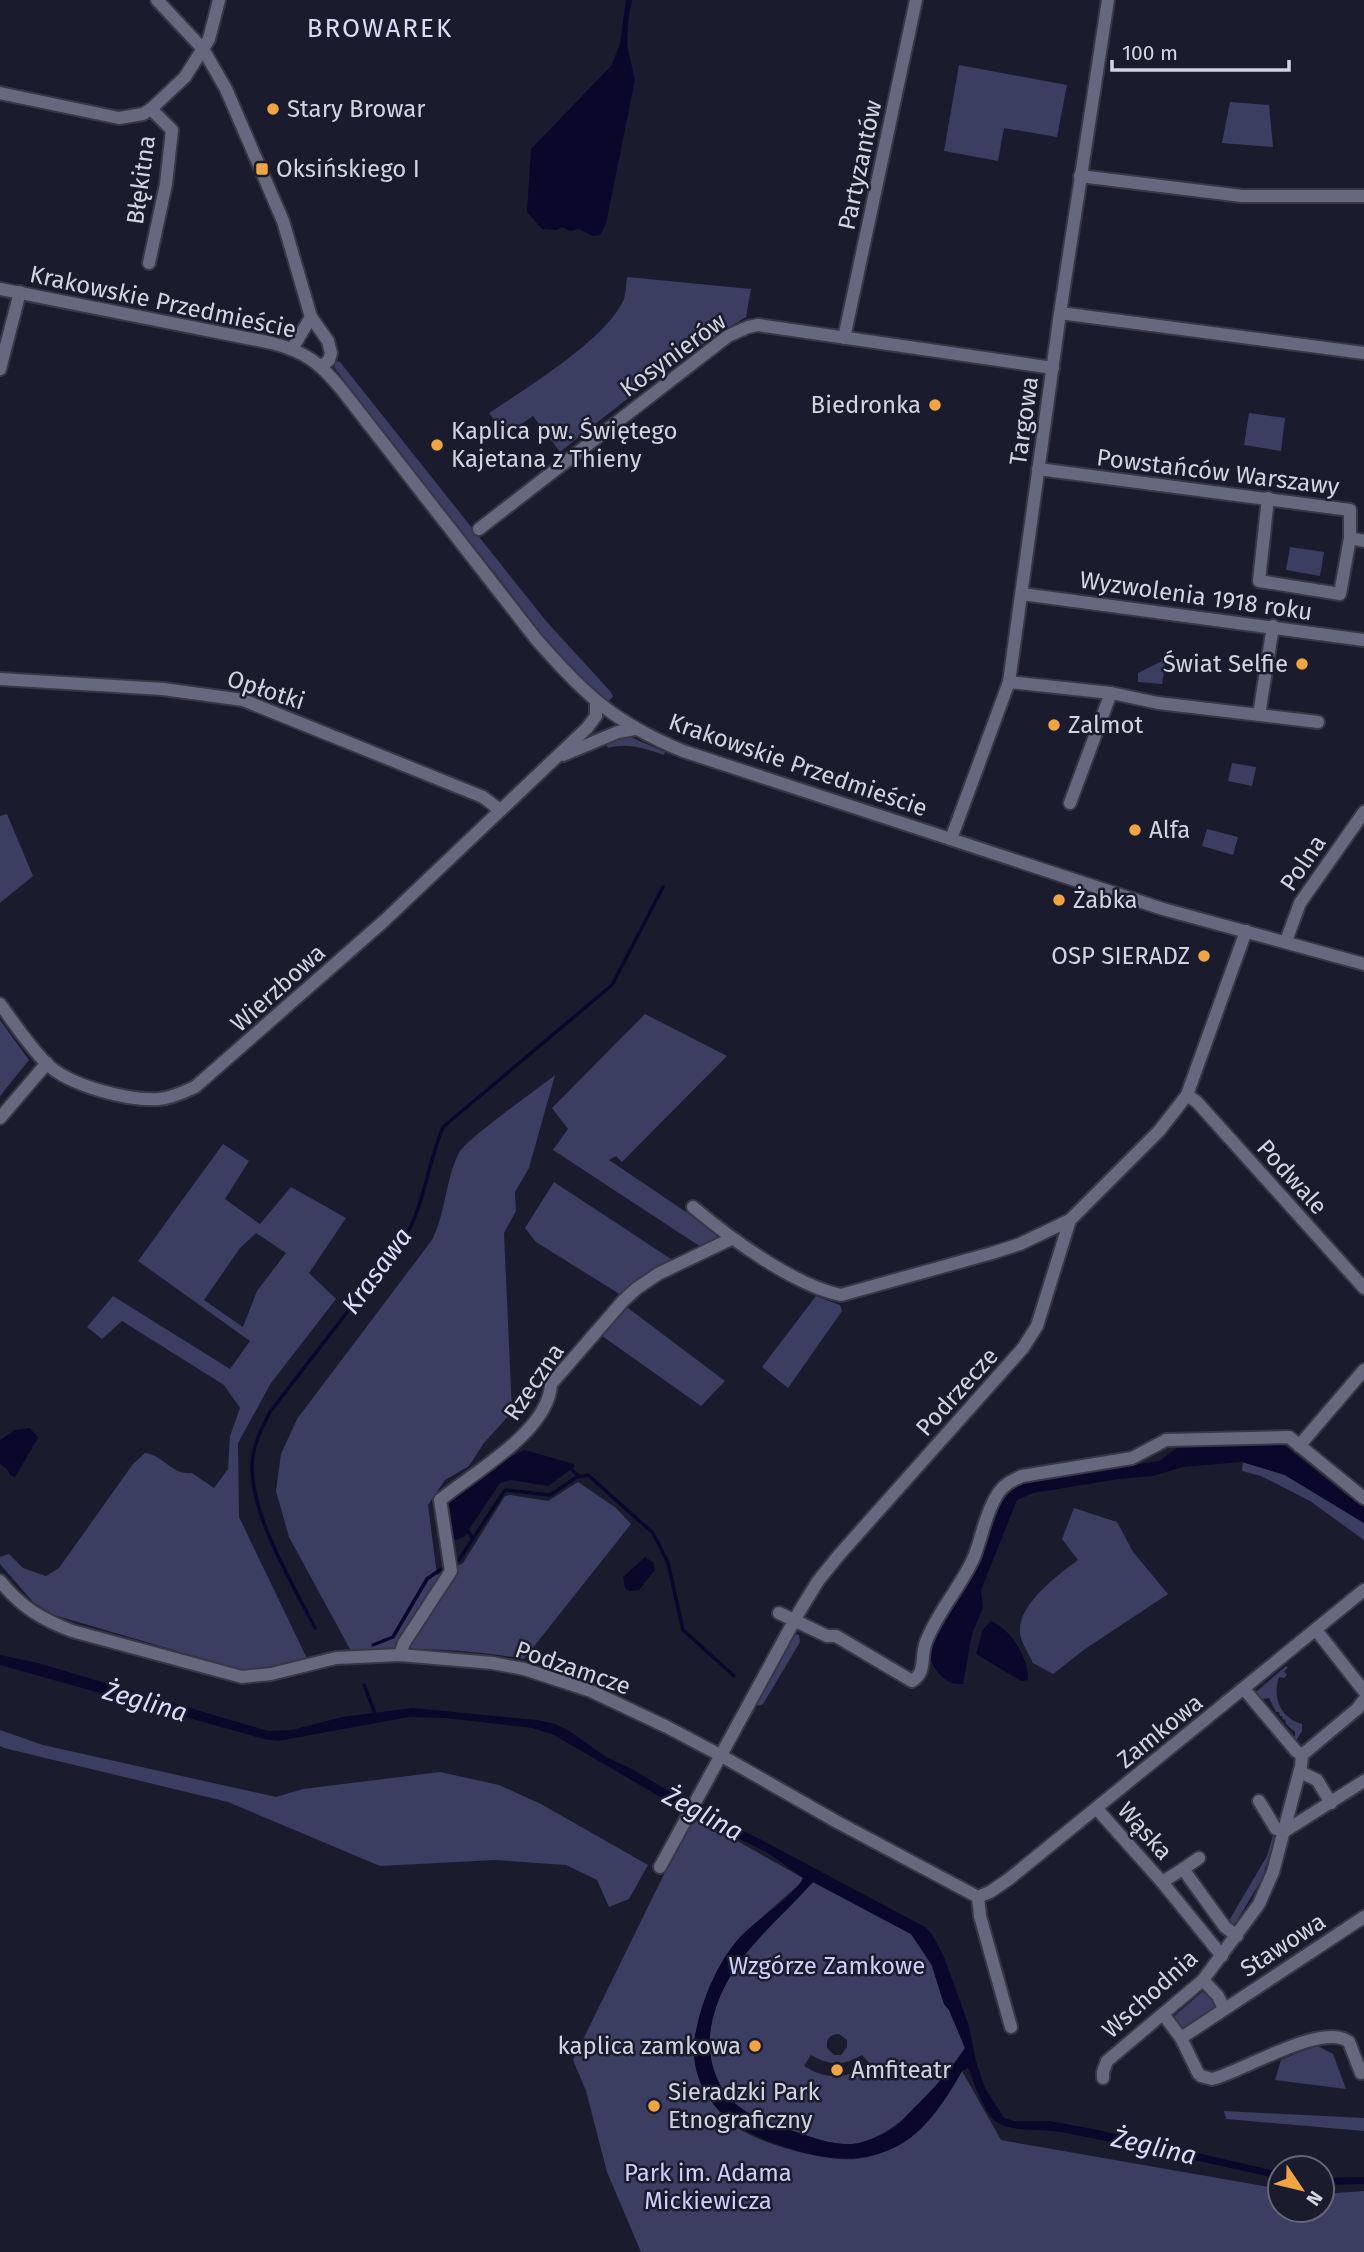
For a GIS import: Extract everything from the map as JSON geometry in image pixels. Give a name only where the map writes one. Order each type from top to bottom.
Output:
[{"type":"street","points":[[157,0],[203,49],[223,82],[283,221],[311,317],[328,341],[331,353],[329,360],[322,366]]},
{"type":"street","points":[[0,93],[119,118],[143,114],[185,77],[214,25],[219,0]]},
{"type":"street","name":"Partyzantów","points":[[844,338],[916,0]]},
{"type":"street","name":"Targowa","points":[[951,839],[1009,682],[1060,313],[1108,0]]},
{"type":"street","name":"Błękitna","points":[[149,263],[166,184],[172,130],[151,109]]},
{"type":"street","points":[[1080,176],[1242,196],[1364,196]]},
{"type":"street","name":"Krakowskie Przedmieście","points":[[0,289],[292,349],[322,366],[536,639],[569,677],[596,702],[635,729],[683,751],[1163,909],[1364,964]]},
{"type":"street","points":[[0,369],[20,292]]},
{"type":"street","points":[[1060,313],[1364,354]]},
{"type":"street","points":[[292,349],[311,317]]},
{"type":"street","name":"Kosynierów","points":[[479,529],[738,330],[758,326],[1053,368]]},
{"type":"street","name":"Powstańców Warszawy","points":[[1038,469],[1350,510],[1350,538]]},
{"type":"street","points":[[1268,498],[1259,581],[1340,594],[1350,538],[1364,541]]},
{"type":"street","name":"Wyzwolenia 1918 roku","points":[[1022,594],[1364,640]]},
{"type":"street","points":[[1259,715],[1273,626]]},
{"type":"street","name":"Opłotki","points":[[0,679],[163,690],[243,700],[483,797],[500,810]]},
{"type":"street","points":[[1009,682],[1111,692],[1158,703],[1318,722]]},
{"type":"street","points":[[1070,803],[1111,692]]},
{"type":"street","name":"Wierzbowa","points":[[0,1004],[47,1063],[70,1079],[139,1098],[160,1099],[177,1096],[195,1087],[374,930],[593,722],[596,702]]},
{"type":"street","name":"Wierzbowa","points":[[556,757],[618,732],[635,729]]},
{"type":"street","name":"Polna","points":[[1286,941],[1300,903],[1364,812]]},
{"type":"street","name":"Podrzecze","points":[[660,1867],[818,1581],[1023,1348],[1037,1325],[1070,1220],[1145,1146],[1187,1095],[1246,931]]},
{"type":"street","points":[[0,1118],[47,1063]]},
{"type":"street","name":"Podwale","points":[[1187,1095],[1208,1114],[1364,1288]]},
{"type":"street","points":[[693,1207],[731,1239],[809,1284],[841,1296],[1020,1244],[1070,1220]]},
{"type":"street","name":"Rzeczna","points":[[400,1655],[409,1635],[451,1571],[440,1500],[518,1442],[551,1398],[551,1384],[623,1301],[658,1274],[731,1239]]},
{"type":"street","points":[[1299,1446],[1364,1370]]},
{"type":"street","points":[[779,1613],[827,1636],[836,1636],[912,1681],[919,1677],[925,1644],[974,1558],[991,1507],[1007,1483],[1022,1476],[1132,1458],[1167,1440],[1289,1437],[1364,1498]]},
{"type":"street","name":"Podzamcze","points":[[0,1581],[45,1620],[72,1631],[242,1677],[271,1674],[336,1658],[400,1655],[492,1663],[524,1669],[591,1691],[720,1755],[978,1897]]},
{"type":"street","name":"Zamkowa","points":[[978,1897],[1009,1879],[1364,1590]]},
{"type":"street","points":[[1316,1630],[1364,1691]]},
{"type":"street","points":[[1244,1689],[1296,1752],[1302,1755],[1364,1700]]},
{"type":"street","name":"Wschodnia","points":[[1103,2078],[1102,2072],[1107,2061],[1203,1980],[1237,1936],[1265,1891],[1300,1772],[1302,1755]]},
{"type":"street","points":[[1300,1772],[1317,1780],[1331,1803]]},
{"type":"street","points":[[1258,1801],[1276,1829],[1284,1830],[1364,1781]]},
{"type":"street","name":"Wąska","points":[[1097,1809],[1162,1882],[1222,1956]]},
{"type":"street","points":[[1183,1869],[1199,1858]]},
{"type":"street","name":"Wąska","points":[[1162,1882],[1183,1869],[1225,1927],[1237,1936]]},
{"type":"street","points":[[978,1897],[980,1916],[1010,2027]]},
{"type":"street","name":"Stawowa","points":[[1181,2038],[1364,1917]]},
{"type":"street","name":"Stawowa","points":[[1203,1980],[1224,2009]]},
{"type":"street","points":[[1163,2014],[1181,2038],[1201,2076],[1212,2079],[1306,2040],[1339,2038],[1345,2038],[1349,2042],[1361,2073]]},
{"type":"green space","points":[[959,65],[1067,85],[1057,137],[1004,128],[998,161],[944,151]]},
{"type":"green space","points":[[1230,102],[1269,105],[1273,147],[1222,143]]},
{"type":"green space","points":[[627,277],[751,289],[746,317],[674,364],[560,452],[533,416],[506,435],[489,413],[564,362],[601,330],[624,299]]},
{"type":"green space","points":[[336,361],[340,362],[546,621],[610,691],[613,696],[611,699],[607,701],[561,659],[334,367]]},
{"type":"green space","points":[[1249,413],[1285,418],[1281,451],[1244,445]]},
{"type":"green space","points":[[1290,547],[1324,552],[1320,576],[1286,570]]},
{"type":"green space","points":[[1166,659],[1162,684],[1138,682],[1138,673]]},
{"type":"green space","points":[[628,736],[665,752],[664,755],[629,746],[608,748],[606,743]]},
{"type":"green space","points":[[1232,763],[1256,767],[1252,786],[1228,781]]},
{"type":"green space","points":[[7,814],[33,876],[0,903],[0,816]]},
{"type":"green space","points":[[1207,829],[1238,837],[1233,855],[1202,846]]},
{"type":"green space","points":[[645,1014],[727,1056],[622,1162],[616,1156],[609,1160],[723,1237],[701,1247],[553,1150],[568,1129],[552,1108]]},
{"type":"green space","points":[[0,1020],[29,1060],[0,1096]]},
{"type":"green space","points":[[555,1075],[529,1168],[515,1192],[516,1211],[504,1233],[512,1412],[484,1443],[469,1466],[445,1480],[428,1505],[437,1575],[463,1563],[505,1496],[548,1501],[578,1482],[616,1508],[631,1524],[524,1659],[438,1650],[351,1651],[289,1537],[276,1491],[281,1454],[297,1419],[432,1240],[454,1163],[464,1146]]},
{"type":"green space","points":[[223,1144],[249,1161],[225,1199],[260,1224],[291,1187],[346,1218],[309,1273],[336,1299],[271,1383],[238,1443],[239,1517],[313,1671],[245,1671],[54,1615],[33,1602],[0,1564],[0,1557],[9,1554],[23,1568],[46,1576],[59,1568],[133,1464],[145,1453],[157,1457],[174,1469],[192,1473],[214,1488],[228,1469],[230,1436],[240,1408],[224,1385],[122,1321],[102,1339],[87,1327],[113,1296],[230,1369],[250,1341],[138,1261]],"holes":[[[256,1233],[286,1253],[257,1291],[243,1327],[204,1300],[240,1248]]]},
{"type":"green space","points":[[554,1182],[674,1261],[621,1295],[536,1242],[525,1228]]},
{"type":"green space","points":[[816,1296],[840,1305],[842,1311],[788,1388],[762,1367]]},
{"type":"green space","points":[[624,1305],[725,1381],[701,1406],[598,1333]]},
{"type":"green space","points":[[1243,1462],[1285,1475],[1364,1523],[1364,1540],[1310,1501],[1261,1476],[1242,1471]]},
{"type":"green space","points":[[1074,1508],[1117,1522],[1133,1552],[1168,1594],[1085,1649],[1053,1674],[1033,1663],[1021,1639],[1021,1621],[1025,1611],[1041,1591],[1078,1560],[1062,1539]]},
{"type":"green space","points":[[794,1634],[799,1635],[800,1642],[763,1704],[759,1706],[755,1702]]},
{"type":"green space","points":[[1286,1666],[1288,1668],[1284,1671],[1287,1675],[1284,1678],[1279,1677],[1277,1699],[1288,1717],[1302,1724],[1302,1731],[1296,1741],[1298,1747],[1288,1737],[1295,1736],[1295,1732],[1279,1712],[1276,1712],[1269,1698],[1262,1699],[1256,1692]]},
{"type":"green space","points":[[0,1730],[43,1745],[276,1797],[303,1789],[440,1772],[499,1785],[541,1804],[648,1865],[629,1899],[609,1907],[597,1880],[566,1865],[495,1860],[380,1866],[228,1802],[4,1748],[0,1746]]},
{"type":"green space","name":"Park im. Adama Mickiewicza","points":[[693,1820],[700,1820],[803,1878],[802,1882],[755,1924],[730,1953],[711,1988],[695,2033],[695,2065],[704,2088],[725,2117],[745,2132],[775,2145],[810,2155],[843,2159],[873,2156],[901,2144],[920,2130],[943,2102],[962,2071],[1001,2140],[1266,2187],[1266,2224],[1336,2224],[1336,2193],[1364,2191],[1364,2252],[641,2252],[607,2172],[586,2091],[573,2060]]},
{"type":"green space","points":[[1274,1832],[1276,1833],[1262,1879],[1232,1929],[1227,1924],[1267,1856]]},
{"type":"green space","name":"Wzgórze Zamkowe","points":[[813,1882],[911,1934],[932,1966],[944,2004],[965,2048],[934,2089],[909,2114],[882,2134],[858,2143],[824,2141],[747,2112],[736,2105],[719,2084],[710,2054],[710,2030],[716,2007],[734,1971],[771,1925]],"holes":[[[839,2034],[847,2040],[847,2047],[841,2055],[834,2055],[827,2048],[827,2042],[831,2036]],[[811,2055],[836,2063],[862,2055],[869,2063],[854,2073],[829,2076],[804,2066]]]},
{"type":"green space","points":[[1202,1992],[1213,1998],[1216,2010],[1184,2031],[1180,2030],[1172,2018]]},
{"type":"green space","points":[[1316,2045],[1333,2054],[1346,2089],[1275,2080],[1281,2060]]},
{"type":"green space","points":[[1224,2111],[1364,2118],[1364,2131],[1226,2119]]},
{"type":"water","points":[[626,0],[632,0],[627,45],[635,80],[606,224],[600,235],[593,236],[579,229],[542,229],[527,212],[531,149],[611,66],[620,44]]},
{"type":"water","points":[[30,1428],[38,1438],[15,1477],[0,1464],[0,1440],[15,1430]]},
{"type":"water","points":[[1280,1442],[1364,1507],[1364,1523],[1285,1475],[1242,1462],[1183,1467],[1153,1476],[1033,1493],[1017,1500],[981,1590],[983,1608],[972,1634],[963,1684],[944,1679],[935,1669],[927,1650],[972,1574],[999,1502],[1007,1491],[1022,1484],[1115,1465],[1120,1467],[1159,1461],[1181,1445]]},
{"type":"water","points":[[525,1450],[574,1464],[574,1467],[548,1486],[511,1480],[500,1483],[464,1537],[456,1540],[452,1536],[449,1503],[510,1457]]},
{"type":"water","points":[[645,1557],[653,1562],[655,1570],[639,1590],[629,1591],[625,1588],[623,1577]]},
{"type":"water","points":[[991,1621],[1012,1638],[1022,1654],[1028,1680],[1021,1681],[976,1654],[983,1629]]},
{"type":"water","name":"Żeglina","points":[[0,1655],[38,1663],[268,1731],[292,1730],[342,1717],[413,1708],[555,1724],[606,1757],[630,1768],[706,1813],[925,1927],[932,1934],[944,1957],[969,2026],[985,2088],[1004,2118],[1014,2121],[1050,2121],[1098,2130],[1266,2169],[1266,2176],[1061,2132],[1004,2126],[989,2113],[968,2068],[962,2071],[920,2130],[887,2151],[859,2158],[831,2158],[767,2140],[729,2119],[715,2106],[704,2090],[697,2071],[694,2050],[697,2026],[704,2001],[728,1952],[745,1932],[785,1899],[803,1878],[768,1853],[700,1820],[554,1735],[532,1728],[446,1718],[409,1717],[278,1741],[0,1665]],"holes":[[[813,1882],[911,1934],[931,1963],[944,2004],[965,2048],[939,2082],[892,2129],[858,2143],[832,2143],[747,2112],[727,2095],[720,2084],[710,2054],[710,2031],[724,1988],[745,1955]]]},
{"type":"water","points":[[1364,2177],[1364,2184],[1336,2185],[1336,2178]]},
{"type":"waterway","name":"Krasawa","points":[[315,1628],[274,1548],[258,1504],[252,1463],[264,1424],[270,1412],[406,1236],[418,1209],[443,1127],[612,985],[663,887]]},
{"type":"waterway","points":[[572,1470],[579,1476]]},
{"type":"waterway","points":[[459,1560],[505,1490],[550,1495],[577,1477],[588,1475],[653,1533],[668,1563],[683,1630],[734,1676]]},
{"type":"waterway","points":[[468,1531],[473,1539]]},
{"type":"waterway","points":[[373,1645],[393,1637],[427,1579],[441,1569]]},
{"type":"waterway","name":"Krasawa","points":[[364,1685],[376,1716]]},
{"type":"place","name":"Stary Browar","points":[[273,109]]},
{"type":"place","name":"Oksińskiego I","points":[[262,169]]},
{"type":"place","name":"Biedronka","points":[[935,405]]},
{"type":"place","name":"Kaplica pw. Świętego Kajetana z Thieny","points":[[437,445]]},
{"type":"place","name":"Świat Selfie","points":[[1302,664]]},
{"type":"place","name":"Zalmot","points":[[1054,725]]},
{"type":"place","name":"Alfa","points":[[1135,830]]},
{"type":"place","name":"Żabka","points":[[1059,900]]},
{"type":"place","name":"OSP SIERADZ","points":[[1204,956]]},
{"type":"place","name":"kaplica zamkowa","points":[[755,2046]]},
{"type":"place","name":"Amfiteatr","points":[[837,2070]]},
{"type":"place","name":"Sieradzki Park Etnograficzny","points":[[654,2106]]},
{"type":"district","name":"BROWAREK","points":[[380,28]]}]
